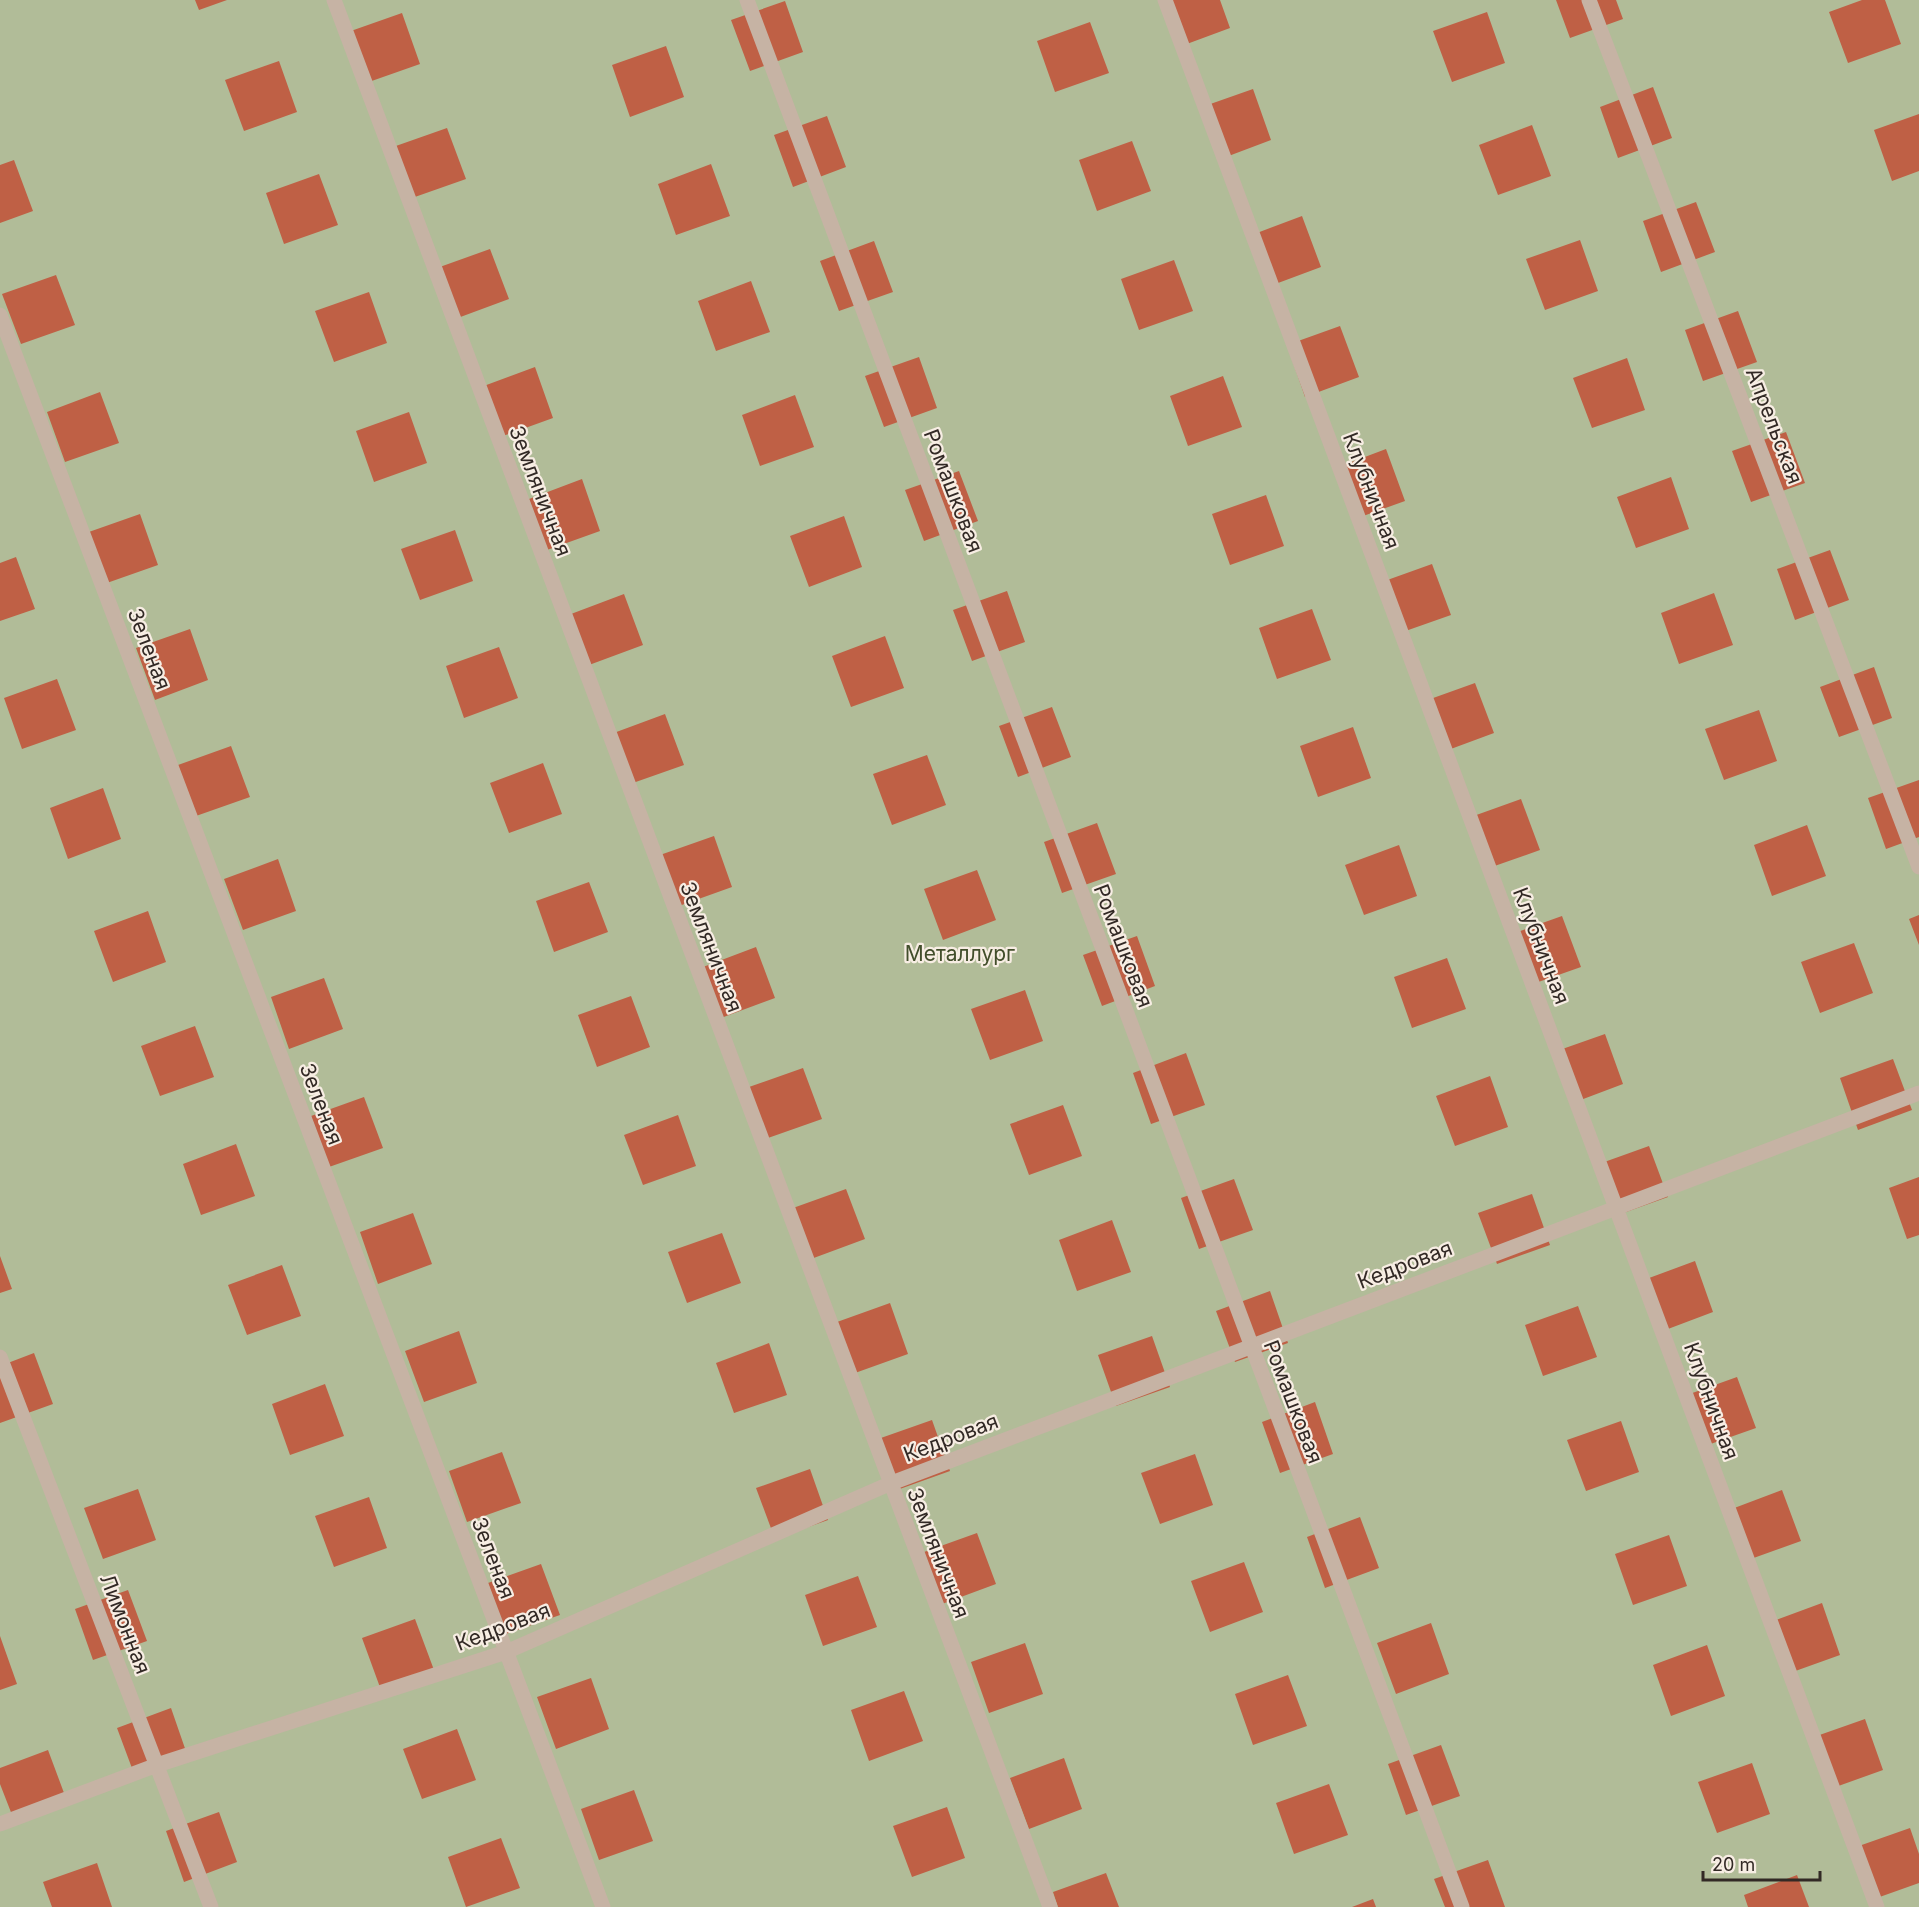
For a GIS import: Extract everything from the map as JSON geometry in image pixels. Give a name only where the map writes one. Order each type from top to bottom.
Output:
[{"type":"street","name":"Земляничная","points":[[334,0],[889,1484],[1050,1907]]},
{"type":"street","name":"Ромашковая","points":[[747,0],[1462,1907]]},
{"type":"street","name":"Клубничная","points":[[1165,0],[1877,1907]]},
{"type":"street","name":"Апрельская","points":[[1589,0],[1919,867]]},
{"type":"street","name":"Зеленая","points":[[0,315],[603,1907]]},
{"type":"street","name":"Кедровая","points":[[0,1824],[157,1765],[506,1652],[889,1484],[1919,1093]]},
{"type":"street","name":"Лимонная","points":[[0,1357],[211,1907]]},
{"type":"green space","name":"Металлург","points":[[0,0],[1919,0],[1919,1907],[0,1907]]},
{"type":"building","points":[[195,0],[227,0],[199,10]]},
{"type":"building","points":[[1159,0],[1220,0],[1230,28],[1176,48]]},
{"type":"building","points":[[1556,0],[1616,0],[1623,19],[1570,38]]},
{"type":"building","points":[[1862,0],[1885,0],[1901,44],[1848,63],[1829,12]]},
{"type":"building","points":[[785,1],[803,52],[750,71],[731,20]]},
{"type":"building","points":[[1487,12],[1505,63],[1452,82],[1433,31]]},
{"type":"building","points":[[402,13],[420,64],[366,83],[348,32]]},
{"type":"building","points":[[1090,22],[1109,73],[1055,92],[1037,41]]},
{"type":"building","points":[[666,46],[684,97],[630,117],[612,65]]},
{"type":"building","points":[[279,61],[297,112],[244,131],[225,80]]},
{"type":"building","points":[[1653,87],[1672,138],[1618,158],[1600,107]]},
{"type":"building","points":[[1253,89],[1271,140],[1218,160],[1199,108]]},
{"type":"building","points":[[1919,114],[1919,171],[1892,181],[1874,130]]},
{"type":"building","points":[[827,116],[846,167],[793,187],[774,135]]},
{"type":"building","points":[[1532,125],[1551,176],[1498,195],[1479,145]]},
{"type":"building","points":[[447,128],[466,179],[412,198],[393,147]]},
{"type":"building","points":[[1132,141],[1151,191],[1097,211],[1079,160]]},
{"type":"building","points":[[14,160],[33,211],[0,223],[0,165]]},
{"type":"building","points":[[711,164],[730,216],[676,235],[658,184]]},
{"type":"building","points":[[319,174],[338,225],[284,244],[266,193]]},
{"type":"building","points":[[1696,202],[1715,252],[1661,272],[1643,221]]},
{"type":"building","points":[[1302,216],[1321,267],[1267,287],[1249,236]]},
{"type":"building","points":[[1580,240],[1598,291],[1545,310],[1526,259]]},
{"type":"building","points":[[874,241],[893,292],[839,311],[820,261]]},
{"type":"building","points":[[490,249],[509,299],[455,319],[437,268]]},
{"type":"building","points":[[1174,260],[1193,311],[1139,330],[1121,279]]},
{"type":"building","points":[[56,275],[75,325],[21,344],[2,294]]},
{"type":"building","points":[[751,281],[770,332],[716,351],[698,301]]},
{"type":"building","points":[[369,292],[387,343],[334,362],[315,311]]},
{"type":"building","points":[[1738,311],[1757,362],[1703,381],[1685,330]]},
{"type":"building","points":[[1340,326],[1359,377],[1305,397],[1287,345]]},
{"type":"building","points":[[919,357],[937,408],[884,427],[865,376]]},
{"type":"building","points":[[1627,358],[1645,410],[1592,428],[1573,378]]},
{"type":"building","points":[[535,367],[553,418],[500,437],[481,387]]},
{"type":"building","points":[[1223,376],[1242,427],[1188,446],[1170,396]]},
{"type":"building","points":[[100,392],[119,443],[65,462],[47,412]]},
{"type":"building","points":[[795,395],[814,447],[760,466],[742,415]]},
{"type":"building","points":[[409,412],[427,463],[374,482],[356,431]]},
{"type":"building","points":[[1786,432],[1805,483],[1751,502],[1732,451]]},
{"type":"building","points":[[1386,449],[1405,501],[1352,520],[1333,469]]},
{"type":"building","points":[[959,471],[978,521],[924,541],[905,490]]},
{"type":"building","points":[[1671,477],[1689,529],[1636,548],[1617,497]]},
{"type":"building","points":[[582,479],[600,531],[547,550],[529,499]]},
{"type":"building","points":[[1266,495],[1284,546],[1230,565],[1212,514]]},
{"type":"building","points":[[140,514],[158,565],[104,584],[86,533]]},
{"type":"building","points":[[844,516],[862,567],[809,587],[790,536]]},
{"type":"building","points":[[455,530],[473,581],[420,600],[401,549]]},
{"type":"building","points":[[1830,550],[1849,600],[1795,620],[1777,569]]},
{"type":"building","points":[[16,557],[35,609],[0,621],[0,563]]},
{"type":"building","points":[[1432,564],[1451,615],[1397,634],[1379,583]]},
{"type":"building","points":[[1007,591],[1025,642],[972,661],[953,610]]},
{"type":"building","points":[[1714,593],[1733,645],[1679,664],[1661,613]]},
{"type":"building","points":[[624,594],[643,645],[589,665],[571,614]]},
{"type":"building","points":[[1312,609],[1331,660],[1277,679],[1259,628]]},
{"type":"building","points":[[190,629],[208,680],[155,700],[136,648]]},
{"type":"building","points":[[885,636],[904,688],[851,707],[832,656]]},
{"type":"building","points":[[499,647],[518,698],[464,718],[446,666]]},
{"type":"building","points":[[1874,667],[1892,718],[1839,737],[1820,687]]},
{"type":"building","points":[[57,679],[76,730],[22,749],[4,698]]},
{"type":"building","points":[[1475,683],[1494,733],[1440,753],[1422,702]]},
{"type":"building","points":[[1052,707],[1071,757],[1018,777],[999,726]]},
{"type":"building","points":[[1759,710],[1777,761],[1724,780],[1705,729]]},
{"type":"building","points":[[665,714],[684,765],[630,784],[611,734]]},
{"type":"building","points":[[1353,727],[1371,778],[1318,797],[1300,746]]},
{"type":"building","points":[[231,746],[250,797],[196,816],[178,765]]},
{"type":"building","points":[[927,755],[946,805],[892,825],[873,774]]},
{"type":"building","points":[[543,763],[562,814],[509,833],[490,783]]},
{"type":"building","points":[[1919,780],[1919,837],[1886,849],[1868,798]]},
{"type":"building","points":[[103,788],[121,839],[68,859],[50,808]]},
{"type":"building","points":[[1521,799],[1540,850],[1486,869],[1468,818]]},
{"type":"building","points":[[1097,823],[1116,874],[1062,893],[1044,842]]},
{"type":"building","points":[[1807,825],[1826,876],[1772,896],[1754,845]]},
{"type":"building","points":[[714,836],[732,887],[679,906],[660,855]]},
{"type":"building","points":[[1399,845],[1417,896],[1364,915],[1345,865]]},
{"type":"building","points":[[278,859],[296,911],[243,930],[224,879]]},
{"type":"building","points":[[977,870],[996,920],[943,940],[924,889]]},
{"type":"building","points":[[589,882],[608,932],[554,952],[536,901]]},
{"type":"building","points":[[148,911],[166,962],[113,982],[94,931]]},
{"type":"building","points":[[1919,915],[1919,945],[1909,919]]},
{"type":"building","points":[[1562,916],[1581,967],[1527,986],[1509,935]]},
{"type":"building","points":[[1137,936],[1155,986],[1102,1006],[1083,955]]},
{"type":"building","points":[[1854,943],[1873,993],[1820,1013],[1801,962]]},
{"type":"building","points":[[756,947],[775,998],[721,1018],[703,967]]},
{"type":"building","points":[[1447,958],[1466,1009],[1412,1028],[1394,977]]},
{"type":"building","points":[[324,978],[343,1029],[289,1049],[271,997]]},
{"type":"building","points":[[1025,990],[1043,1041],[990,1060],[971,1009]]},
{"type":"building","points":[[631,996],[650,1047],[597,1067],[578,1015]]},
{"type":"building","points":[[195,1026],[214,1077],[160,1096],[141,1046]]},
{"type":"building","points":[[1605,1034],[1623,1084],[1570,1104],[1551,1053]]},
{"type":"building","points":[[1186,1053],[1205,1105],[1151,1124],[1133,1073]]},
{"type":"building","points":[[1893,1059],[1912,1110],[1858,1130],[1840,1078]]},
{"type":"building","points":[[803,1068],[822,1119],[768,1138],[749,1087]]},
{"type":"building","points":[[1490,1076],[1508,1127],[1455,1146],[1436,1096]]},
{"type":"building","points":[[364,1097],[383,1148],[329,1167],[311,1116]]},
{"type":"building","points":[[1063,1105],[1082,1156],[1029,1175],[1010,1124]]},
{"type":"building","points":[[678,1115],[696,1166],[643,1185],[624,1135]]},
{"type":"building","points":[[236,1144],[255,1196],[201,1215],[183,1164]]},
{"type":"building","points":[[1649,1146],[1668,1197],[1615,1216],[1596,1165]]},
{"type":"building","points":[[1919,1177],[1919,1235],[1907,1239],[1889,1188]]},
{"type":"building","points":[[1234,1179],[1253,1230],[1199,1249],[1181,1198]]},
{"type":"building","points":[[846,1189],[865,1239],[811,1259],[793,1208]]},
{"type":"building","points":[[1532,1194],[1550,1245],[1497,1264],[1478,1213]]},
{"type":"building","points":[[413,1213],[432,1264],[378,1284],[360,1232]]},
{"type":"building","points":[[1112,1220],[1131,1272],[1077,1291],[1059,1240]]},
{"type":"building","points":[[722,1233],[741,1283],[687,1303],[668,1252]]},
{"type":"building","points":[[0,1256],[12,1289],[0,1293]]},
{"type":"building","points":[[1695,1261],[1713,1312],[1660,1332],[1641,1281]]},
{"type":"building","points":[[282,1265],[301,1316],[247,1335],[228,1285]]},
{"type":"building","points":[[1270,1291],[1288,1343],[1235,1362],[1216,1311]]},
{"type":"building","points":[[890,1303],[908,1354],[855,1373],[837,1322]]},
{"type":"building","points":[[1578,1306],[1597,1357],[1543,1376],[1525,1325]]},
{"type":"building","points":[[459,1331],[477,1383],[424,1402],[405,1351]]},
{"type":"building","points":[[1152,1336],[1170,1387],[1116,1406],[1098,1355]]},
{"type":"building","points":[[769,1343],[787,1395],[734,1413],[716,1363]]},
{"type":"building","points":[[34,1353],[53,1404],[0,1423],[0,1366]]},
{"type":"building","points":[[1737,1377],[1756,1428],[1702,1447],[1684,1396]]},
{"type":"building","points":[[325,1384],[344,1436],[290,1455],[272,1404]]},
{"type":"building","points":[[1315,1402],[1333,1454],[1280,1473],[1262,1422]]},
{"type":"building","points":[[932,1420],[950,1471],[897,1490],[878,1439]]},
{"type":"building","points":[[1621,1421],[1639,1472],[1586,1491],[1567,1440]]},
{"type":"building","points":[[502,1452],[521,1503],[467,1522],[449,1471]]},
{"type":"building","points":[[1195,1454],[1213,1505],[1160,1524],[1141,1473]]},
{"type":"building","points":[[810,1469],[828,1520],[775,1539],[756,1488]]},
{"type":"building","points":[[138,1489],[156,1540],[103,1559],[84,1508]]},
{"type":"building","points":[[1782,1490],[1801,1541],[1748,1560],[1729,1510]]},
{"type":"building","points":[[369,1497],[387,1548],[334,1567],[315,1516]]},
{"type":"building","points":[[1360,1517],[1379,1568],[1325,1588],[1307,1537]]},
{"type":"building","points":[[977,1533],[996,1584],[942,1604],[924,1552]]},
{"type":"building","points":[[1669,1535],[1687,1586],[1633,1605],[1615,1554]]},
{"type":"building","points":[[1244,1562],[1263,1612],[1210,1632],[1191,1581]]},
{"type":"building","points":[[541,1564],[560,1615],[506,1634],[488,1583]]},
{"type":"building","points":[[858,1576],[877,1627],[823,1646],[805,1595]]},
{"type":"building","points":[[128,1590],[147,1641],[93,1660],[75,1609]]},
{"type":"building","points":[[1822,1603],[1840,1655],[1787,1674],[1768,1623]]},
{"type":"building","points":[[415,1619],[434,1670],[381,1690],[362,1638]]},
{"type":"building","points":[[1431,1623],[1449,1674],[1396,1694],[1377,1643]]},
{"type":"building","points":[[0,1636],[17,1684],[0,1690]]},
{"type":"building","points":[[1025,1643],[1043,1694],[989,1713],[971,1662]]},
{"type":"building","points":[[1707,1645],[1725,1696],[1671,1716],[1653,1665]]},
{"type":"building","points":[[1288,1675],[1307,1726],[1253,1745],[1235,1694]]},
{"type":"building","points":[[591,1678],[609,1729],[556,1749],[537,1697]]},
{"type":"building","points":[[904,1691],[923,1741],[869,1761],[851,1710]]},
{"type":"building","points":[[171,1708],[189,1760],[136,1779],[117,1728]]},
{"type":"building","points":[[1865,1719],[1883,1770],[1830,1789],[1811,1738]]},
{"type":"building","points":[[457,1729],[476,1780],[422,1799],[403,1749]]},
{"type":"building","points":[[1441,1745],[1460,1796],[1406,1815],[1388,1764]]},
{"type":"building","points":[[48,1750],[67,1801],[14,1820],[0,1784],[0,1768]]},
{"type":"building","points":[[1064,1758],[1082,1809],[1029,1829],[1010,1778]]},
{"type":"building","points":[[1752,1763],[1770,1814],[1717,1833],[1698,1782]]},
{"type":"building","points":[[1329,1784],[1348,1835],[1294,1854],[1276,1803]]},
{"type":"building","points":[[634,1790],[653,1841],[599,1860],[581,1809]]},
{"type":"building","points":[[947,1807],[965,1858],[912,1877],[893,1826]]},
{"type":"building","points":[[219,1812],[237,1862],[184,1882],[166,1831]]},
{"type":"building","points":[[1910,1828],[1919,1854],[1919,1883],[1874,1899],[1856,1847]]},
{"type":"building","points":[[501,1838],[520,1888],[466,1907],[448,1857]]},
{"type":"building","points":[[1488,1860],[1505,1907],[1445,1907],[1434,1879]]},
{"type":"building","points":[[97,1863],[112,1907],[52,1907],[43,1882]]},
{"type":"building","points":[[1106,1873],[1119,1907],[1058,1907],[1053,1892]]},
{"type":"building","points":[[1797,1875],[1809,1907],[1748,1907],[1744,1895]]},
{"type":"building","points":[[1373,1899],[1376,1907],[1352,1907]]}]
